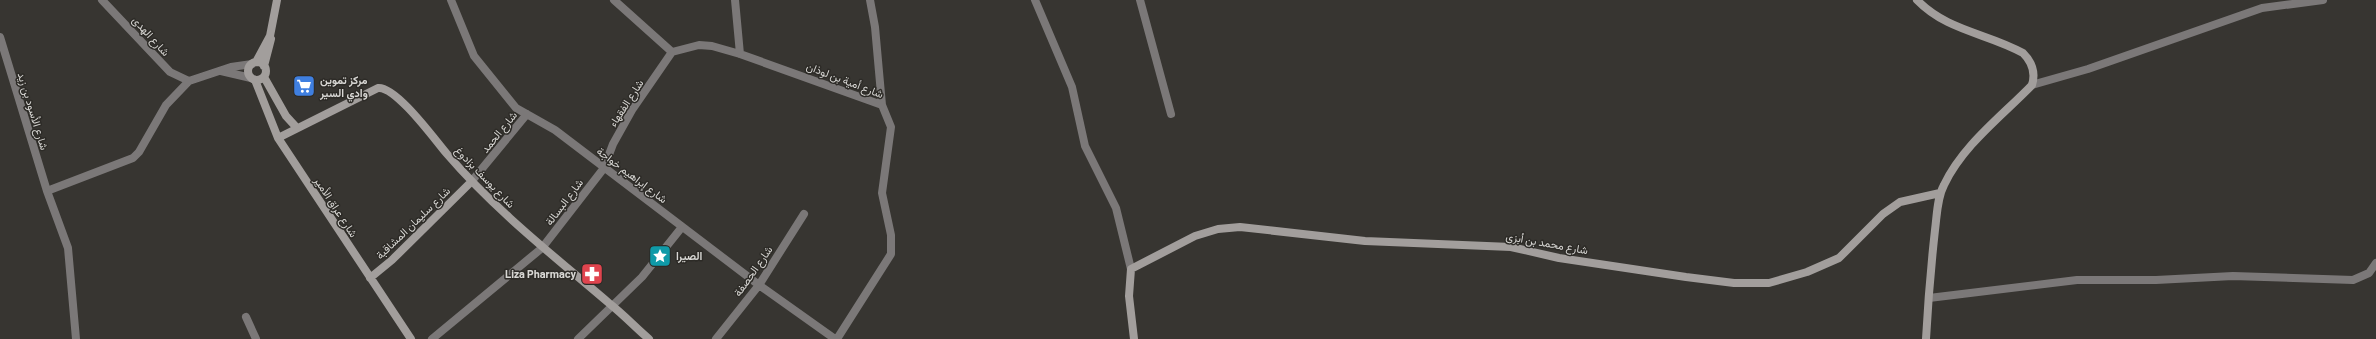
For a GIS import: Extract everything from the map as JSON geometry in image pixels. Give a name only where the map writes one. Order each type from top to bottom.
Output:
[{"type":"street","name":"شارع الهدى","points":[[102,0],[170,72],[189,81]]},
{"type":"street","points":[[277,0],[270,36],[271,40],[264,66],[266,71],[264,77],[286,116],[297,128],[278,138]]},
{"type":"street","name":"شارع إبراهيم خواجة","points":[[451,0],[474,56],[516,108],[555,130],[682,227],[836,339]]},
{"type":"street","points":[[614,0],[672,52]]},
{"type":"street","points":[[735,0],[740,54]]},
{"type":"street","points":[[870,0],[875,27],[882,105]]},
{"type":"street","points":[[1035,0],[1072,87],[1085,146],[1116,208],[1130,269],[1129,296],[1134,339]]},
{"type":"street","points":[[1140,0],[1172,114]]},
{"type":"street","points":[[1916,0],[1940,19],[2022,53],[2032,66],[2034,73],[2032,85]]},
{"type":"street","points":[[1926,339],[1940,193],[1957,164],[1970,147],[2032,85],[2088,69],[2275,3],[2323,0]]},
{"type":"street","points":[[253,79],[248,71],[270,36]]},
{"type":"street","name":"شارع الأسود بن زيد","points":[[0,37],[47,190],[68,248],[76,339]]},
{"type":"street","name":"شارع أمية بن لوذان","points":[[672,52],[699,45],[740,54],[882,105],[891,127],[882,193],[891,235],[891,254],[836,339]]},
{"type":"street","name":"شارع الفقهاء","points":[[604,168],[613,144],[632,110],[672,52]]},
{"type":"street","points":[[47,190],[133,158],[139,152],[166,105],[189,81],[236,65],[254,63],[264,66]]},
{"type":"street","points":[[220,71],[253,79],[264,77]]},
{"type":"street","name":"شارع عراق الأمير","points":[[253,79],[278,138],[412,339]]},
{"type":"street","name":"شارع يوسف بزادوغ","points":[[297,128],[383,88],[404,104],[471,182],[542,248],[612,305],[649,339]]},
{"type":"street","name":"شارع الحمد","points":[[471,182],[527,114]]},
{"type":"street","name":"شارع البسالة","points":[[432,339],[542,248],[604,168]]},
{"type":"street","name":"شارع سليمان المشاقبة","points":[[370,278],[392,260],[471,182]]},
{"type":"street","name":"شارع محمد بن أبزى","points":[[1130,269],[1195,236],[1218,229],[1240,227],[1365,241],[1511,247],[1559,258],[1678,276],[1734,283],[1769,283],[1807,272],[1839,258],[1883,214],[1900,202],[1940,193]]},
{"type":"street","name":"شارع الحصفة","points":[[716,339],[759,284],[804,214]]},
{"type":"street","points":[[578,339],[642,277],[682,227]]},
{"type":"street","points":[[1929,298],[2077,280],[2156,280],[2234,276],[2353,280],[2370,272],[2376,263]]},
{"type":"street","points":[[246,317],[256,339]]},
{"type":"place","name":"مركز تموين وادي السير","points":[[304,86]]},
{"type":"place","name":"الصيرا","points":[[660,256]]},
{"type":"place","name":"Liza Pharmacy","points":[[592,274]]}]
